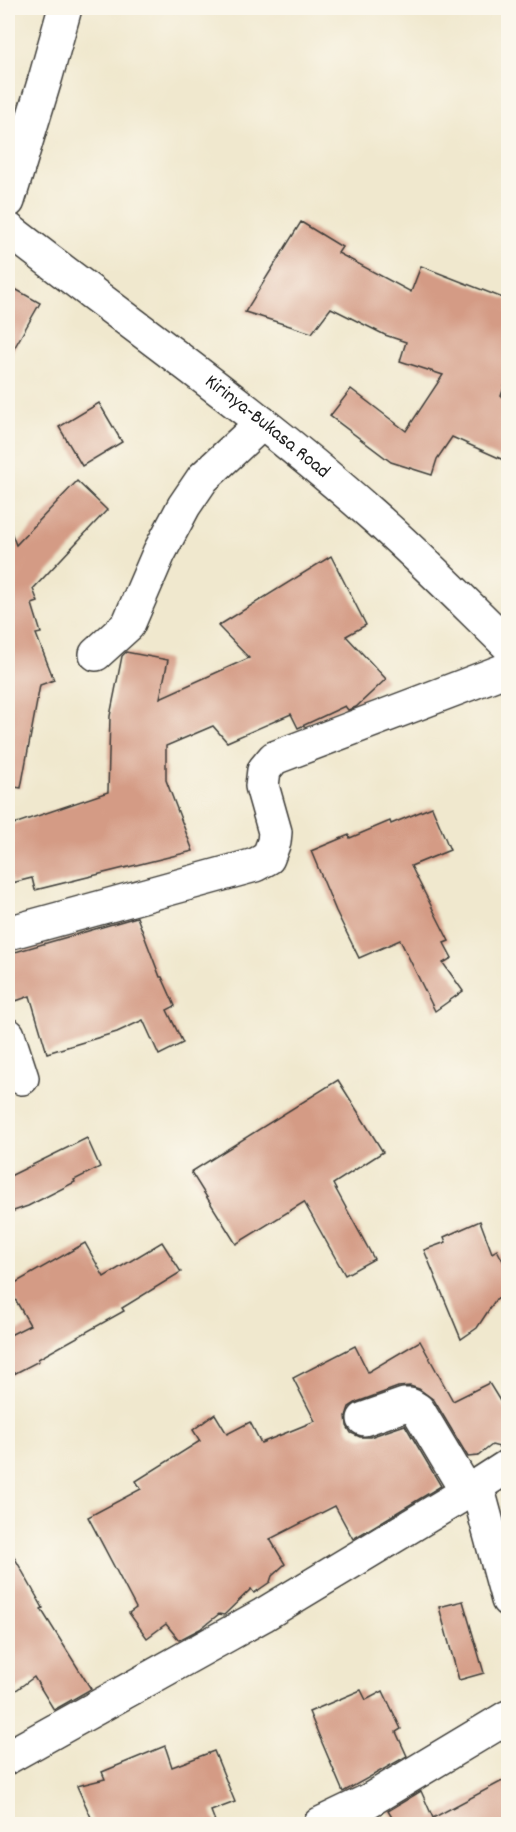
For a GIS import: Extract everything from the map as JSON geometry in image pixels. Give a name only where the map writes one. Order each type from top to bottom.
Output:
[{"type":"street","points":[[8,201],[66,8]]},
{"type":"street","name":"Kirinya-Bukasa Road","points":[[8,229],[262,423],[371,513],[508,645]]},
{"type":"street","points":[[96,654],[128,625],[169,534],[203,478],[262,423]]},
{"type":"street","points":[[8,933],[255,865],[268,858],[274,842],[275,832],[262,786],[264,770],[274,758],[508,669]]},
{"type":"street","points":[[8,1035],[22,1078]]},
{"type":"street","points":[[364,1419],[404,1405],[410,1405],[418,1410],[472,1489],[508,1600]]},
{"type":"street","points":[[8,1757],[263,1616],[508,1466]]},
{"type":"street","points":[[320,1824],[370,1813],[508,1717]]},
{"type":"building","points":[[301,222],[342,247],[338,253],[411,292],[421,266],[508,300],[508,376],[501,396],[508,399],[508,462],[452,437],[437,459],[432,475],[391,462],[330,416],[351,389],[406,431],[443,375],[400,361],[406,342],[385,335],[331,308],[312,333],[245,312]]},
{"type":"building","points":[[8,285],[40,303],[8,359]]},
{"type":"building","points":[[99,403],[122,442],[82,466],[59,427]]},
{"type":"building","points":[[77,481],[107,510],[33,589],[38,602],[32,604],[41,633],[36,634],[54,680],[40,685],[21,788],[8,786],[8,530],[10,529],[16,545]]},
{"type":"building","points":[[331,556],[366,625],[346,636],[386,679],[356,707],[348,710],[345,706],[298,728],[291,714],[227,742],[213,726],[166,746],[166,780],[193,851],[35,890],[32,878],[12,883],[8,865],[8,826],[108,792],[110,716],[122,656],[126,652],[168,660],[160,698],[249,658],[218,626]]},
{"type":"building","points":[[432,807],[450,850],[411,866],[449,941],[444,943],[452,958],[443,963],[463,991],[435,1011],[400,940],[359,958],[311,851],[349,835],[350,838]]},
{"type":"building","points":[[137,917],[160,977],[175,1006],[167,1010],[183,1043],[159,1055],[143,1020],[117,1032],[47,1053],[30,996],[16,1001],[8,977],[8,954]]},
{"type":"building","points":[[338,1080],[383,1152],[333,1184],[374,1259],[345,1275],[304,1202],[236,1244],[191,1172]]},
{"type":"building","points":[[87,1138],[100,1167],[28,1206],[8,1213],[8,1177]]},
{"type":"building","points":[[480,1221],[492,1253],[497,1250],[508,1270],[508,1297],[496,1299],[477,1328],[461,1339],[424,1250],[446,1242],[444,1237]]},
{"type":"building","points":[[162,1242],[181,1272],[122,1308],[124,1311],[8,1377],[8,1336],[30,1325],[8,1287],[85,1243],[104,1277]]},
{"type":"building","points":[[420,1341],[453,1401],[489,1383],[508,1414],[508,1448],[492,1445],[478,1456],[468,1457],[434,1400],[419,1389],[410,1386],[398,1387],[357,1402],[349,1407],[346,1416],[347,1426],[351,1433],[360,1437],[370,1437],[405,1425],[441,1486],[353,1539],[335,1506],[270,1539],[285,1564],[272,1576],[270,1582],[254,1593],[251,1589],[224,1615],[219,1614],[200,1629],[179,1640],[166,1624],[147,1638],[129,1613],[136,1608],[88,1517],[141,1489],[136,1481],[200,1441],[193,1430],[215,1414],[227,1434],[250,1422],[261,1443],[315,1421],[293,1378],[355,1346],[368,1372]]},
{"type":"building","points":[[8,1546],[43,1608],[41,1609],[91,1689],[54,1710],[34,1677],[8,1696]]},
{"type":"building","points":[[463,1601],[484,1673],[459,1680],[439,1607]]},
{"type":"building","points":[[361,1690],[366,1700],[383,1691],[401,1729],[396,1732],[407,1756],[343,1792],[309,1712]]},
{"type":"building","points":[[165,1746],[172,1767],[214,1751],[235,1802],[211,1811],[216,1824],[94,1824],[77,1786],[105,1779],[102,1772]]},
{"type":"building","points":[[508,1778],[508,1824],[396,1824],[388,1811],[421,1791],[433,1818]]}]
